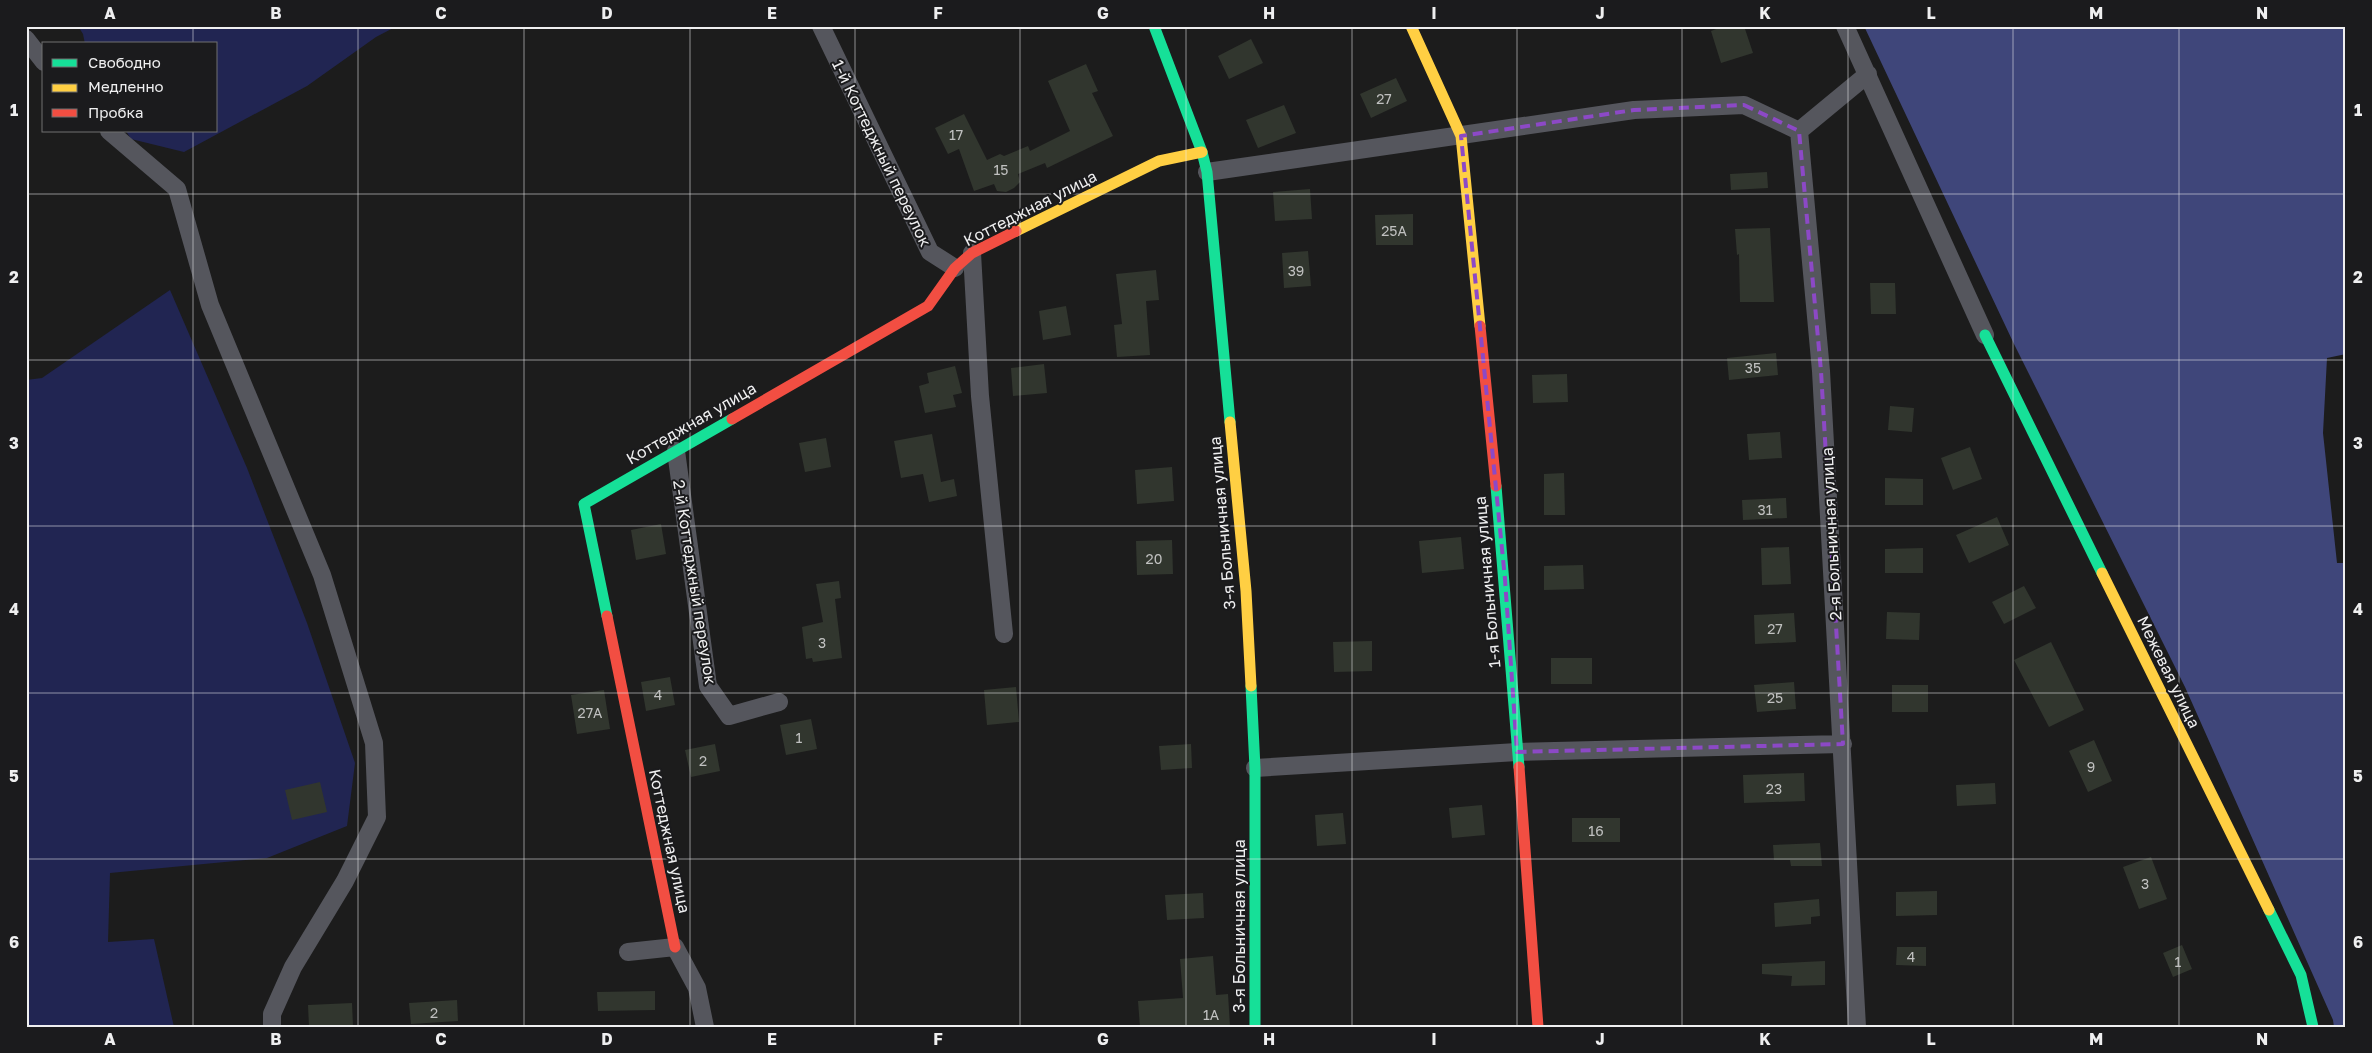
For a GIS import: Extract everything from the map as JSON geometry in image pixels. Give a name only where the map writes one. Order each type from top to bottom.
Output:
[{"type":"street","name":"1-й Коттеджный переулок","points":[[821,26],[930,252],[955,268]]},
{"type":"street","name":"3-я Больничная улица","points":[[1154,26],[1202,152],[1207,172],[1246,591],[1255,768],[1255,1027]]},
{"type":"street","name":"1-я Больничная улица","points":[[1411,26],[1461,136],[1505,579],[1538,1027]]},
{"type":"street","points":[[1845,26],[1986,335]]},
{"type":"street","points":[[26,39],[42,59]]},
{"type":"street","points":[[1207,172],[1634,110],[1744,105],[1799,131],[1868,74]]},
{"type":"street","name":"2-я Больничная улица","points":[[1799,131],[1821,371],[1843,744],[1857,1027]]},
{"type":"street","points":[[110,132],[177,189],[210,305],[322,575],[374,743],[377,817],[345,881],[293,967],[272,1014],[272,1027]]},
{"type":"street","name":"Коттеджная улица","points":[[676,947],[584,504],[928,306],[955,268],[972,253],[1159,161],[1202,152]]},
{"type":"street","points":[[972,253],[980,396],[1004,634]]},
{"type":"street","name":"Межевая улица","points":[[1986,335],[2302,975],[2313,1027]]},
{"type":"street","name":"2-й Коттеджный переулок","points":[[676,451],[708,686],[729,716],[779,702]]},
{"type":"street","points":[[1255,768],[1517,752],[1843,744]]},
{"type":"street","points":[[628,952],[676,947],[696,988],[705,1027]]},
{"type":"highlighted area","points":[[1744,105],[1799,131],[1821,371],[1843,744],[1517,752],[1505,579],[1461,136],[1634,110]]},
{"type":"shaded area","points":[[78,26],[397,26],[376,37],[307,86],[184,152],[131,139],[127,132],[218,132],[218,42],[85,42],[83,34]]},
{"type":"shaded area","points":[[1864,26],[2346,26],[2346,354],[2327,358],[2323,433],[2337,563],[2346,563],[2346,1027],[2334,1027],[2333,1020],[2185,687],[2014,344]]},
{"type":"shaded area","points":[[170,290],[247,468],[307,623],[355,763],[347,826],[267,858],[110,873],[108,942],[154,939],[174,1027],[26,1027],[26,380],[42,378]]},
{"type":"building","points":[[1724,26],[1744,26],[1753,53],[1721,63],[1711,31]]},
{"type":"building","points":[[1251,39],[1263,63],[1229,79],[1218,56]]},
{"type":"building","points":[[1086,64],[1098,91],[1092,93],[1113,136],[1047,168],[1045,163],[1018,174],[1020,182],[1006,192],[997,191],[994,184],[974,191],[959,149],[948,154],[935,128],[964,114],[987,160],[1000,154],[1004,156],[1028,146],[1030,151],[1070,131],[1048,81]]},
{"type":"building","points":[[1396,78],[1407,101],[1371,118],[1360,94]]},
{"type":"building","points":[[1284,105],[1296,133],[1258,148],[1246,120]]},
{"type":"building","points":[[1767,172],[1768,188],[1731,190],[1730,174]]},
{"type":"building","points":[[1310,189],[1312,219],[1275,221],[1273,192]]},
{"type":"building","points":[[1413,214],[1413,245],[1376,245],[1375,215]]},
{"type":"building","points":[[1770,228],[1774,302],[1740,302],[1739,254],[1737,255],[1735,229]]},
{"type":"building","points":[[1308,251],[1311,286],[1284,288],[1282,253]]},
{"type":"building","points":[[1156,270],[1159,300],[1146,301],[1150,355],[1117,357],[1114,325],[1122,324],[1116,274]]},
{"type":"building","points":[[1870,283],[1895,283],[1896,314],[1871,314]]},
{"type":"building","points":[[1066,306],[1071,335],[1043,340],[1039,311]]},
{"type":"building","points":[[1776,353],[1778,375],[1729,380],[1727,358]]},
{"type":"building","points":[[1044,364],[1047,393],[1013,396],[1011,368]]},
{"type":"building","points":[[955,366],[962,393],[953,395],[956,407],[925,413],[919,386],[929,383],[927,373]]},
{"type":"building","points":[[1567,374],[1568,402],[1533,403],[1532,375]]},
{"type":"building","points":[[1890,406],[1914,408],[1912,432],[1888,430]]},
{"type":"building","points":[[1780,432],[1782,458],[1749,460],[1747,434]]},
{"type":"building","points":[[932,434],[941,482],[954,479],[957,496],[929,502],[923,474],[901,478],[894,441]]},
{"type":"building","points":[[826,438],[831,467],[805,472],[799,443]]},
{"type":"building","points":[[1970,447],[1982,479],[1953,490],[1941,458]]},
{"type":"building","points":[[1172,467],[1174,501],[1137,504],[1135,470]]},
{"type":"building","points":[[1564,473],[1565,515],[1544,515],[1544,474]]},
{"type":"building","points":[[1885,478],[1923,479],[1923,505],[1885,505]]},
{"type":"building","points":[[1786,498],[1787,518],[1743,520],[1742,500]]},
{"type":"building","points":[[1997,517],[2009,545],[1969,563],[1956,535]]},
{"type":"building","points":[[661,524],[666,554],[636,560],[631,530]]},
{"type":"building","points":[[1461,537],[1464,569],[1422,573],[1419,541]]},
{"type":"building","points":[[1172,540],[1173,574],[1137,575],[1136,541]]},
{"type":"building","points":[[1789,547],[1791,584],[1762,585],[1761,548]]},
{"type":"building","points":[[1923,548],[1923,573],[1885,573],[1885,549]]},
{"type":"building","points":[[1583,565],[1584,589],[1544,590],[1544,566]]},
{"type":"building","points":[[839,581],[841,598],[835,599],[842,658],[813,662],[812,658],[806,659],[802,627],[823,622],[816,584]]},
{"type":"building","points":[[2024,586],[2036,608],[2004,624],[1992,602]]},
{"type":"building","points":[[1887,612],[1920,613],[1919,640],[1886,639]]},
{"type":"building","points":[[1794,613],[1796,642],[1755,644],[1754,615]]},
{"type":"building","points":[[1372,641],[1372,671],[1334,672],[1333,642]]},
{"type":"building","points":[[2051,642],[2084,710],[2049,727],[2014,660]]},
{"type":"building","points":[[1551,658],[1592,658],[1592,684],[1551,684]]},
{"type":"building","points":[[670,677],[675,705],[646,711],[641,682]]},
{"type":"building","points":[[1794,682],[1796,709],[1757,712],[1754,685]]},
{"type":"building","points":[[1892,685],[1928,685],[1928,712],[1892,712]]},
{"type":"building","points":[[1016,687],[1019,722],[987,725],[984,690]]},
{"type":"building","points":[[604,690],[610,729],[577,734],[571,695]]},
{"type":"building","points":[[811,719],[817,749],[786,755],[780,725]]},
{"type":"building","points":[[2094,740],[2112,781],[2088,792],[2069,751]]},
{"type":"building","points":[[715,744],[720,771],[691,777],[685,750]]},
{"type":"building","points":[[1191,744],[1192,768],[1161,770],[1159,746]]},
{"type":"building","points":[[1804,773],[1805,801],[1744,803],[1743,775]]},
{"type":"building","points":[[320,782],[327,812],[292,820],[285,790]]},
{"type":"building","points":[[1995,783],[1996,804],[1957,806],[1956,785]]},
{"type":"building","points":[[1482,805],[1485,835],[1452,838],[1449,808]]},
{"type":"building","points":[[1343,813],[1346,844],[1317,846],[1315,815]]},
{"type":"building","points":[[1572,818],[1620,818],[1620,842],[1572,842]]},
{"type":"building","points":[[1820,843],[1822,866],[1791,866],[1790,860],[1774,860],[1773,845]]},
{"type":"building","points":[[2151,857],[2167,899],[2139,909],[2123,867]]},
{"type":"building","points":[[1937,891],[1937,915],[1896,916],[1896,892]]},
{"type":"building","points":[[1203,893],[1204,918],[1167,920],[1165,895]]},
{"type":"building","points":[[1819,899],[1820,916],[1811,917],[1811,924],[1775,927],[1774,903]]},
{"type":"building","points":[[2182,945],[2192,969],[2173,977],[2163,953]]},
{"type":"building","points":[[1897,947],[1926,947],[1926,966],[1896,965]]},
{"type":"building","points":[[1213,956],[1216,995],[1228,994],[1230,1026],[1140,1027],[1138,1001],[1183,998],[1180,959]]},
{"type":"building","points":[[1825,961],[1825,985],[1791,986],[1792,976],[1762,974],[1762,964]]},
{"type":"building","points":[[655,991],[655,1010],[598,1011],[597,992]]},
{"type":"building","points":[[457,1000],[458,1021],[411,1024],[409,1003]]},
{"type":"building","points":[[352,1003],[353,1026],[309,1027],[308,1005]]},
{"type":"traffic: fast","points":[[1154,26],[1202,152],[1207,172],[1230,422]]},
{"type":"traffic: fast","points":[[1985,335],[2102,573]]},
{"type":"traffic: fast","points":[[607,616],[584,504],[732,419]]},
{"type":"traffic: fast","points":[[1496,486],[1519,767]]},
{"type":"traffic: fast","points":[[1251,686],[1255,768],[1255,1027]]},
{"type":"traffic: fast","points":[[2269,910],[2301,975],[2313,1027]]},
{"type":"traffic: slow","points":[[1411,26],[1461,136],[1480,326]]},
{"type":"traffic: slow","points":[[1016,231],[1159,161],[1202,152]]},
{"type":"traffic: slow","points":[[1230,422],[1246,591],[1251,686]]},
{"type":"traffic: slow","points":[[2102,573],[2269,910]]},
{"type":"traffic: jam","points":[[732,419],[928,306],[955,268],[972,253],[1016,231]]},
{"type":"traffic: jam","points":[[1480,326],[1496,486]]},
{"type":"traffic: jam","points":[[607,616],[675,947]]},
{"type":"traffic: jam","points":[[1519,767],[1538,1027]]}]
